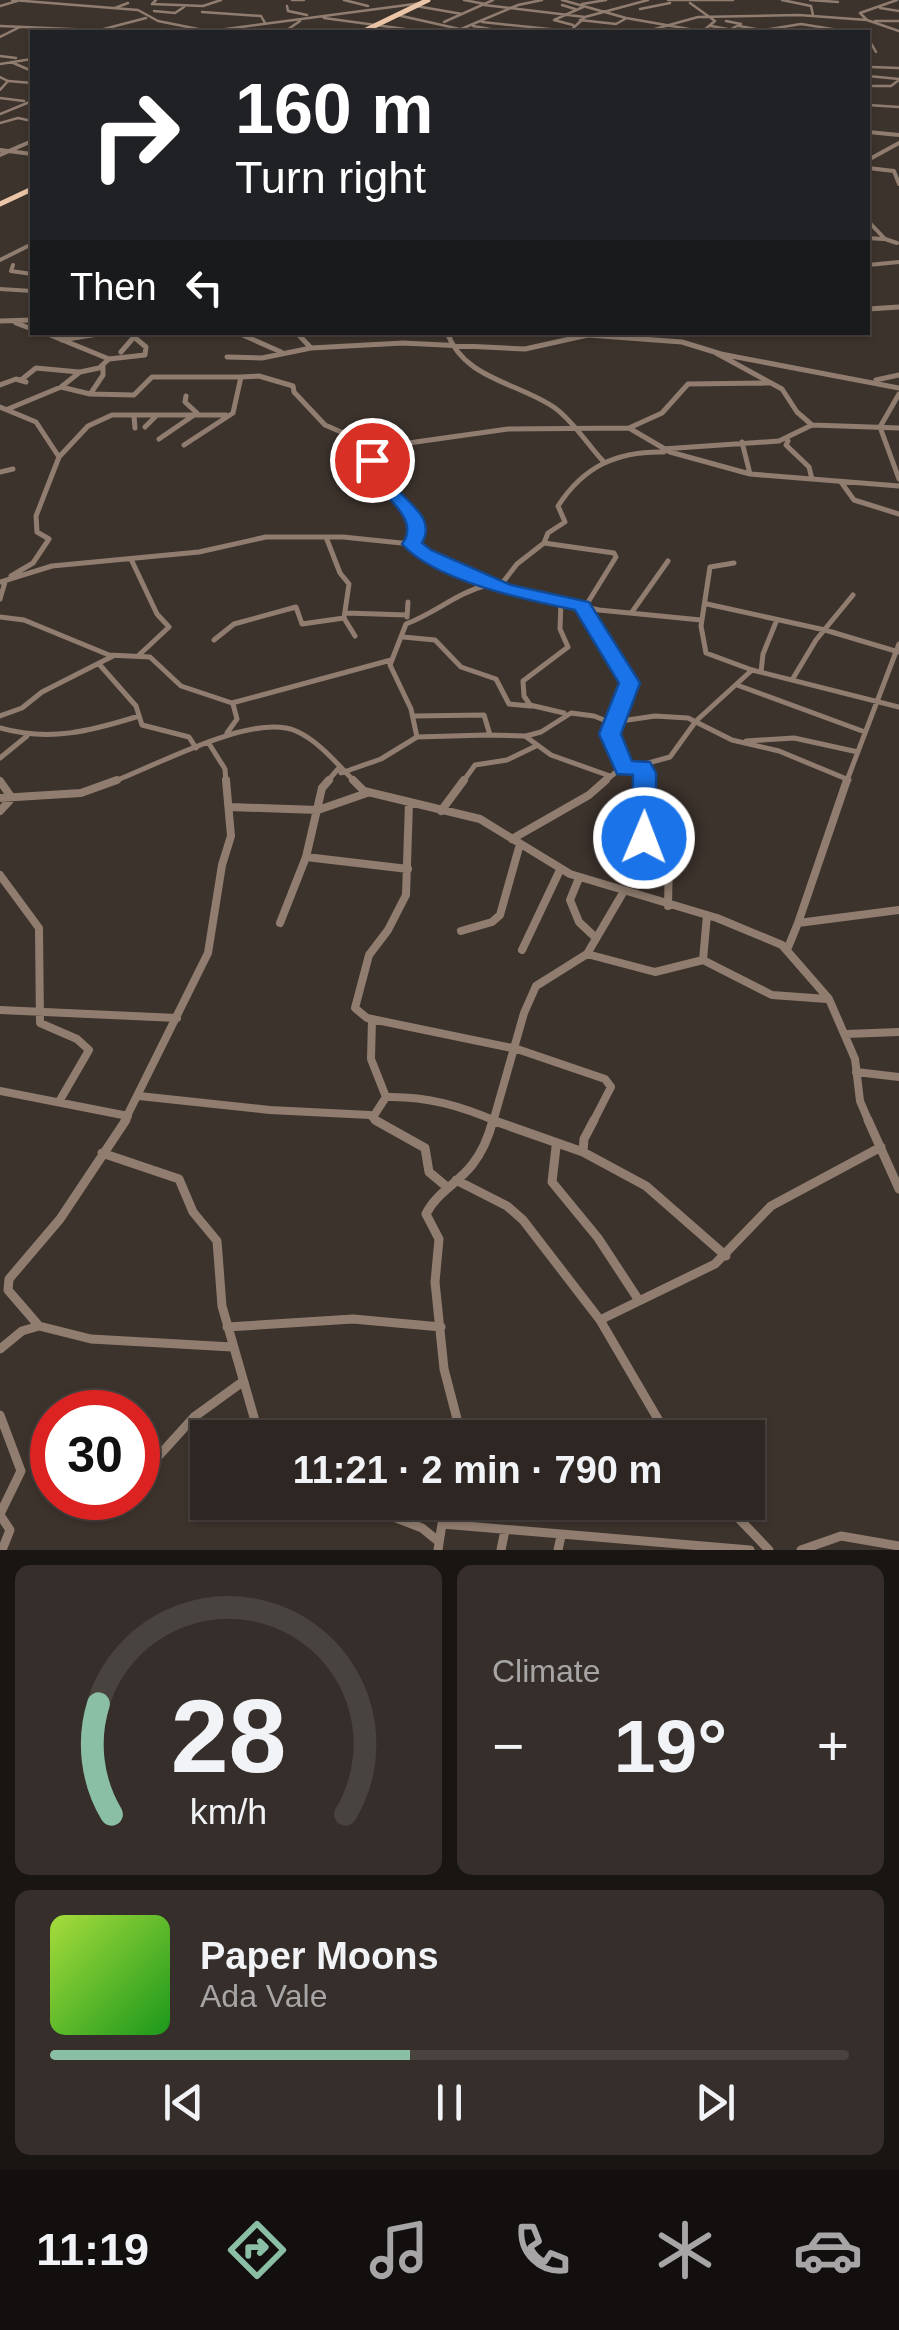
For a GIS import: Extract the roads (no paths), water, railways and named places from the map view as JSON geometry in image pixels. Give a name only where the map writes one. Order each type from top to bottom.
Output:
[{"type":"main road","points":[[367,30],[422,3]]},
{"type":"main road","points":[[0,204],[30,192]]},
{"type":"street","points":[[0,6],[15,0],[138,10],[154,2],[204,6],[221,0]]},
{"type":"street","points":[[34,3],[42,0]]},
{"type":"street","points":[[292,0],[304,0]]},
{"type":"street","points":[[344,0],[371,6]]},
{"type":"street","points":[[371,6],[373,0]]},
{"type":"street","points":[[464,0],[586,17]]},
{"type":"street","points":[[430,30],[493,0]]},
{"type":"street","points":[[462,29],[542,0]]},
{"type":"street","points":[[571,29],[554,20],[606,0]]},
{"type":"street","points":[[615,0],[632,4]]},
{"type":"street","points":[[668,0],[733,0]]},
{"type":"street","points":[[781,0],[792,16]]},
{"type":"street","points":[[781,0],[811,6],[814,16]]},
{"type":"street","points":[[810,0],[838,2]]},
{"type":"street","points":[[898,0],[860,13],[899,31]]},
{"type":"street","points":[[482,22],[571,29],[580,20],[600,12],[647,1],[663,6]]},
{"type":"street","points":[[640,9],[676,1]]},
{"type":"street","points":[[687,1],[713,19],[739,24],[826,24],[844,30]]},
{"type":"street","points":[[114,9],[128,2]]},
{"type":"street","points":[[562,2],[694,30]]},
{"type":"street","points":[[218,30],[371,6],[422,3],[463,14]]},
{"type":"street","points":[[154,11],[178,12],[184,6]]},
{"type":"street","points":[[286,6],[290,12],[310,18],[412,30]]},
{"type":"street","points":[[880,8],[899,11]]},
{"type":"street","points":[[434,9],[456,9]]},
{"type":"street","points":[[138,10],[147,18]]},
{"type":"street","points":[[202,12],[261,16],[264,23]]},
{"type":"street","points":[[397,15],[465,30]]},
{"type":"street","points":[[651,30],[713,19],[792,16],[899,21]]},
{"type":"street","points":[[98,30],[147,18],[198,30]]},
{"type":"street","points":[[288,30],[310,18]]},
{"type":"street","points":[[618,24],[626,18]]},
{"type":"street","points":[[706,30],[713,19]]},
{"type":"street","points":[[580,20],[624,28]]},
{"type":"street","points":[[255,30],[264,23]]},
{"type":"street","points":[[710,26],[731,30],[739,24]]},
{"type":"street","points":[[0,26],[76,30]]},
{"type":"street","points":[[472,26],[496,30]]},
{"type":"street","points":[[0,39],[21,27]]},
{"type":"street","points":[[757,30],[764,27]]},
{"type":"street","points":[[764,27],[769,30]]},
{"type":"street","points":[[230,28],[241,30]]},
{"type":"street","points":[[870,42],[876,52]]},
{"type":"street","points":[[0,56],[30,59]]},
{"type":"street","points":[[0,64],[30,59]]},
{"type":"street","points":[[10,62],[30,71]]},
{"type":"street","points":[[870,66],[899,68]]},
{"type":"street","points":[[870,76],[899,80]]},
{"type":"street","points":[[0,77],[30,83]]},
{"type":"street","points":[[870,86],[890,86],[899,80]]},
{"type":"street","points":[[1,88],[8,81]]},
{"type":"street","points":[[0,98],[22,101]]},
{"type":"street","points":[[0,111],[30,99]]},
{"type":"street","points":[[870,104],[899,108]]},
{"type":"street","points":[[0,123],[18,118],[30,121]]},
{"type":"street","points":[[870,132],[899,135]]},
{"type":"street","points":[[0,153],[30,142]]},
{"type":"street","points":[[870,159],[899,144]]},
{"type":"street","points":[[10,151],[30,154]]},
{"type":"street","points":[[870,168],[894,171],[899,184]]},
{"type":"street","points":[[870,224],[885,240]]},
{"type":"street","points":[[870,238],[898,244]]},
{"type":"street","points":[[0,260],[30,245]]},
{"type":"street","points":[[870,265],[899,262]]},
{"type":"street","points":[[13,265],[12,271],[30,274]]},
{"type":"street","points":[[0,289],[30,291]]},
{"type":"street","points":[[870,309],[899,306]]},
{"type":"street","points":[[0,321],[30,320]]},
{"type":"street","points":[[10,321],[30,327]]},
{"type":"street","points":[[49,335],[109,359],[145,355],[146,348],[132,335],[121,352]]},
{"type":"street","points":[[60,340],[92,335]]},
{"type":"street","points":[[243,335],[282,353]]},
{"type":"street","points":[[299,335],[311,348]]},
{"type":"street","points":[[375,335],[382,344]]},
{"type":"street","points":[[448,335],[452,346],[488,378],[555,408],[603,461]]},
{"type":"street","points":[[677,335],[682,342]]},
{"type":"street","points":[[227,356],[255,358],[311,348],[382,344],[524,349],[588,336],[682,342],[898,390]]},
{"type":"street","points":[[716,352],[782,389],[812,426]]},
{"type":"street","points":[[8,409],[61,387],[80,372],[103,366],[109,359]]},
{"type":"street","points":[[770,382],[772,363]]},
{"type":"street","points":[[90,394],[104,372],[103,366]]},
{"type":"street","points":[[0,386],[24,381],[36,368],[80,372]]},
{"type":"street","points":[[127,402],[152,377],[259,376],[293,386],[294,392],[326,425],[364,442],[382,481],[393,488],[416,525],[417,537],[411,544]]},
{"type":"street","points":[[368,450],[508,428],[629,428],[667,451],[750,474],[899,482],[881,423],[898,390],[896,376],[870,381]]},
{"type":"street","points":[[184,445],[230,415],[242,377]]},
{"type":"street","points":[[629,428],[662,413],[688,384],[770,382]]},
{"type":"street","points":[[61,387],[90,394],[134,395]]},
{"type":"street","points":[[186,396],[185,402],[197,414]]},
{"type":"street","points":[[144,404],[155,415]]},
{"type":"street","points":[[0,406],[36,422],[58,456]]},
{"type":"street","points":[[159,439],[197,414]]},
{"type":"street","points":[[2,579],[33,563],[49,540],[37,532],[36,516],[58,456],[93,424],[112,415],[230,415]]},
{"type":"street","points":[[146,427],[155,415]]},
{"type":"street","points":[[134,416],[135,428]]},
{"type":"street","points":[[214,640],[234,624],[296,607],[302,624],[345,615],[407,619],[434,612],[472,588],[496,586],[544,542],[548,533],[565,522],[560,502],[586,470],[623,454],[788,440],[812,426],[881,423],[898,428]]},
{"type":"street","points":[[788,440],[786,445],[809,467],[812,479]]},
{"type":"street","points":[[742,442],[750,474]]},
{"type":"street","points":[[0,472],[13,469]]},
{"type":"street","points":[[840,481],[854,500],[899,514]]},
{"type":"street","points":[[2,579],[52,566],[230,548],[266,537],[326,537],[411,544],[496,586],[584,606],[701,620]]},
{"type":"street","points":[[326,537],[349,584],[345,615],[354,636]]},
{"type":"street","points":[[544,542],[616,554],[584,606]]},
{"type":"street","points":[[131,559],[158,614],[169,627],[138,656]]},
{"type":"street","points":[[631,613],[668,561]]},
{"type":"street","points":[[734,562],[710,567],[708,604],[701,620],[701,648],[711,656],[752,670],[899,707]]},
{"type":"street","points":[[0,600],[2,579]]},
{"type":"street","points":[[792,680],[853,595]]},
{"type":"street","points":[[533,706],[526,700],[524,678],[538,665],[556,661],[569,645],[560,628],[562,601]]},
{"type":"street","points":[[408,602],[407,619],[391,660],[396,685],[414,716],[417,736]]},
{"type":"street","points":[[708,604],[898,649],[787,950]]},
{"type":"street","points":[[584,606],[630,683],[611,739],[625,769]]},
{"type":"street","points":[[0,617],[24,620],[115,656],[138,656],[160,663],[181,686],[232,704],[391,660]]},
{"type":"street","points":[[761,672],[763,654],[776,621]]},
{"type":"street","points":[[402,636],[435,640],[461,667],[496,679],[509,704],[588,713],[614,723],[665,716],[696,721],[739,742],[779,751],[848,780]]},
{"type":"street","points":[[0,716],[22,708],[42,692],[115,656]]},
{"type":"street","points":[[98,664],[124,690],[146,728],[189,737],[196,748]]},
{"type":"street","points":[[461,930],[486,924],[500,915],[516,842],[610,776],[670,758],[696,721],[752,670]]},
{"type":"street","points":[[737,685],[865,732]]},
{"type":"street","points":[[237,712],[254,699]]},
{"type":"street","points":[[227,733],[236,723],[237,712],[232,704]]},
{"type":"street","points":[[280,923],[306,858],[322,788],[339,771],[374,762],[417,736],[525,736],[547,731],[564,713]]},
{"type":"street","points":[[414,716],[484,715],[490,735]]},
{"type":"street","points":[[0,728],[27,736],[95,730],[139,716]]},
{"type":"street","points":[[236,723],[256,728]]},
{"type":"street","points":[[0,798],[88,792],[227,733],[274,726],[298,732],[368,792],[480,819],[560,870],[743,927],[787,950],[828,998],[846,1034],[860,1101],[899,1188]]},
{"type":"street","points":[[0,758],[27,736]]},
{"type":"street","points":[[525,736],[536,746],[610,776]]},
{"type":"street","points":[[739,742],[794,738],[858,752]]},
{"type":"street","points":[[39,1326],[8,1290],[9,1279],[60,1219],[128,1116],[208,953],[222,865],[230,840],[230,807],[225,769],[208,742]]},
{"type":"street","points":[[441,811],[475,765],[507,760],[536,746]]},
{"type":"street","points":[[642,767],[644,838],[649,851],[669,857],[668,906]]},
{"type":"street","points":[[0,781],[12,798]]},
{"type":"street","points":[[230,807],[317,812],[344,808],[368,792]]},
{"type":"street","points":[[0,811],[12,798]]},
{"type":"street","points":[[409,802],[405,900],[369,955],[355,1008],[372,1019],[517,1049],[610,1082],[610,1091],[584,1139],[583,1152]]},
{"type":"street","points":[[306,858],[408,868]]},
{"type":"street","points":[[522,950],[528,934],[542,917],[560,870]]},
{"type":"street","points":[[0,875],[39,928],[38,1009],[42,1025],[77,1040],[89,1050],[60,1100]]},
{"type":"street","points":[[580,878],[570,901],[579,922],[596,938]]},
{"type":"street","points":[[456,1420],[448,1394],[435,1282],[440,1248],[426,1214],[480,1155],[536,986],[586,954],[624,892]]},
{"type":"street","points":[[798,923],[899,910]]},
{"type":"street","points":[[703,960],[707,915]]},
{"type":"street","points":[[586,954],[655,972],[703,960],[772,994],[828,998]]},
{"type":"street","points":[[0,1010],[178,1018]]},
{"type":"street","points":[[372,1019],[368,1042],[374,1075],[386,1097]]},
{"type":"street","points":[[846,1034],[899,1032]]},
{"type":"street","points":[[856,1072],[899,1078]]},
{"type":"street","points":[[0,1091],[128,1116]]},
{"type":"street","points":[[139,1096],[373,1117],[383,1127],[425,1148],[429,1172],[515,1212],[600,1320],[659,1420]]},
{"type":"street","points":[[373,1117],[386,1097]]},
{"type":"street","points":[[386,1097],[439,1102],[556,1147],[583,1152],[646,1186],[726,1256]]},
{"type":"street","points":[[556,1147],[552,1182],[598,1238],[638,1298]]},
{"type":"street","points":[[600,1320],[638,1298],[716,1264],[756,1217],[771,1206],[881,1147]]},
{"type":"street","points":[[102,1153],[162,1171],[184,1185],[193,1212],[217,1241],[227,1326],[254,1420]]},
{"type":"street","points":[[227,1326],[353,1318],[441,1327]]},
{"type":"street","points":[[0,1349],[22,1331],[39,1326],[91,1339],[232,1347]]},
{"type":"street","points":[[160,1455],[194,1417],[241,1383]]},
{"type":"street","points":[[0,1415],[22,1471],[0,1515],[10,1530],[2,1550]]},
{"type":"street","points":[[0,1446],[8,1433]]},
{"type":"street","points":[[401,1520],[422,1528],[438,1545]]},
{"type":"street","points":[[438,1545],[444,1520]]},
{"type":"street","points":[[740,1520],[769,1550]]},
{"type":"street","points":[[442,1524],[611,1545],[750,1550]]},
{"type":"street","points":[[500,1550],[505,1530]]},
{"type":"street","points":[[558,1550],[561,1536]]},
{"type":"street","points":[[801,1550],[824,1546],[841,1536],[868,1546],[899,1546]]}]
